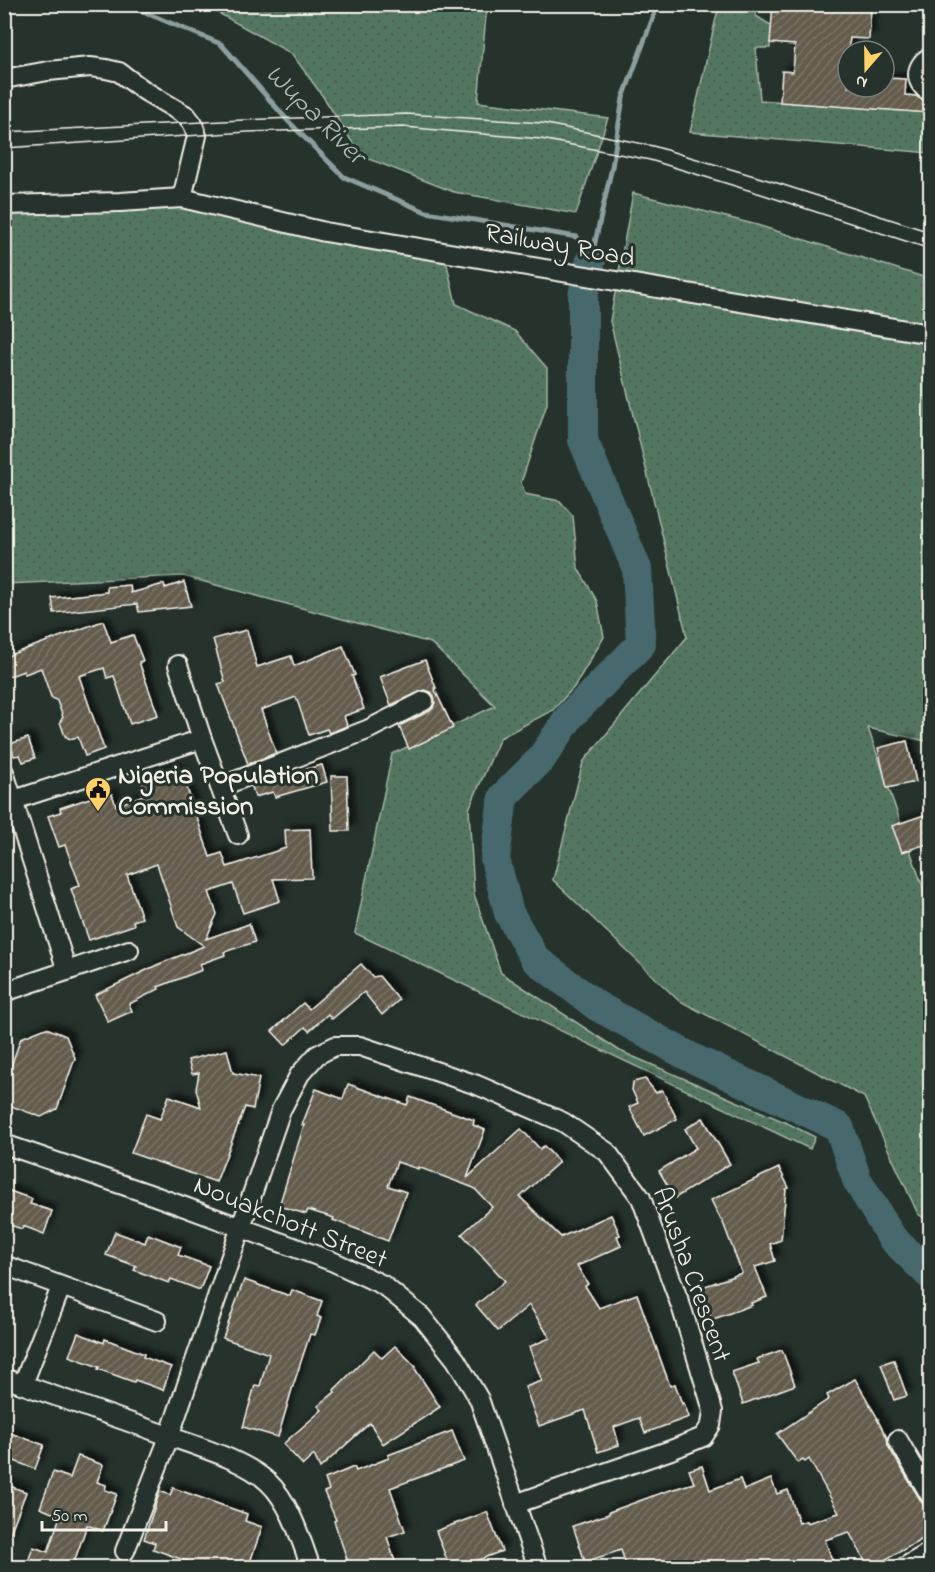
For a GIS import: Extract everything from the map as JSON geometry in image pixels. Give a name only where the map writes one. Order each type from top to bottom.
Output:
[{"type":"street","points":[[930,57],[924,60],[917,75],[922,86],[930,92]]},
{"type":"street","points":[[4,79],[48,71],[90,67],[106,69],[119,72],[145,91],[187,116],[197,136],[182,198]]},
{"type":"street","name":"Railway Road","points":[[4,205],[182,198],[325,232],[930,334]]},
{"type":"street","points":[[178,665],[202,739],[238,835]]},
{"type":"street","points":[[220,788],[367,730],[424,701]]},
{"type":"street","points":[[14,800],[202,739]]},
{"type":"street","points":[[4,772],[67,971]]},
{"type":"street","points":[[4,992],[129,950]]},
{"type":"street","name":"Arusha Crescent","points":[[125,1551],[169,1437],[281,1110],[300,1074],[317,1055],[335,1046],[360,1046],[477,1085],[563,1122],[607,1152],[641,1198],[682,1309],[709,1396],[713,1412],[711,1425],[703,1437],[671,1450],[514,1504]]},
{"type":"street","name":"Nouakchott Street","points":[[4,1144],[155,1196],[334,1262],[383,1285],[422,1317],[456,1360],[478,1400],[538,1568]]},
{"type":"street","points":[[4,1265],[157,1321]]},
{"type":"street","points":[[23,1384],[61,1287]]},
{"type":"street","points":[[4,1378],[213,1452],[251,1469],[268,1482],[280,1496],[300,1536],[311,1568]]},
{"type":"street","points":[[898,1440],[930,1495]]},
{"type":"street","points":[[903,1568],[930,1552]]},
{"type":"green space","points":[[204,5],[487,5],[478,102],[608,118],[576,214],[454,192],[361,156],[324,98],[292,54]]},
{"type":"green space","points":[[719,5],[757,5],[756,16],[772,26],[770,48],[756,48],[760,100],[930,113],[930,153],[690,132]]},
{"type":"green space","points":[[633,193],[757,225],[930,279],[930,742],[868,728],[930,908],[930,1222],[918,1214],[864,1097],[678,1000],[553,880],[583,762],[687,637],[610,321]]},
{"type":"green space","points":[[182,198],[444,252],[456,304],[515,331],[547,368],[547,404],[521,483],[525,494],[560,501],[573,516],[578,568],[597,601],[604,637],[574,687],[553,710],[500,738],[469,809],[474,894],[501,973],[620,1051],[815,1137],[810,1149],[355,933],[392,754],[495,706],[431,643],[183,576],[5,584],[4,205]]},
{"type":"building","points":[[773,4],[842,4],[871,7],[869,39],[836,39],[836,99],[896,99],[896,79],[906,79],[905,95],[916,96],[930,103],[930,113],[780,102],[782,71],[793,72],[795,45],[770,43]]},
{"type":"building","points":[[184,582],[191,606],[139,612],[137,604],[54,613],[52,598],[107,592],[107,587],[130,585],[131,593],[164,584],[165,588]]},
{"type":"building","points":[[103,621],[111,642],[133,635],[143,661],[139,662],[158,715],[130,724],[114,676],[107,678],[104,668],[79,676],[104,749],[85,756],[78,737],[70,739],[65,736],[60,722],[63,717],[57,701],[51,697],[41,668],[4,678],[4,657]]},
{"type":"building","points":[[247,630],[257,667],[291,656],[294,666],[343,646],[355,675],[352,676],[364,709],[344,716],[347,726],[329,733],[327,729],[309,735],[296,697],[261,710],[276,753],[248,764],[218,684],[225,682],[213,639]]},
{"type":"building","points":[[425,660],[436,688],[434,688],[453,728],[409,749],[399,726],[430,711],[435,702],[434,696],[431,692],[424,690],[391,705],[380,677]]},
{"type":"building","points":[[28,738],[35,758],[23,762],[20,755],[14,756],[10,744]]},
{"type":"building","points":[[907,741],[916,782],[887,788],[878,748]]},
{"type":"building","points":[[322,765],[327,782],[275,797],[273,792],[255,797],[252,787],[284,774]]},
{"type":"building","points":[[171,768],[182,773],[210,857],[222,853],[227,867],[286,848],[285,830],[310,829],[312,878],[273,879],[280,901],[243,913],[233,884],[209,892],[217,914],[206,939],[249,924],[255,942],[224,952],[225,955],[200,964],[202,970],[158,987],[159,989],[129,1004],[132,1011],[108,1022],[95,995],[157,965],[204,946],[178,927],[157,864],[127,875],[142,918],[133,921],[134,925],[89,940],[71,889],[80,885],[65,845],[59,847],[48,816],[61,812],[60,808],[93,797],[94,800],[112,794],[116,806],[146,794],[140,778]]},
{"type":"building","points":[[331,776],[347,776],[349,831],[333,831]]},
{"type":"building","points":[[930,813],[930,843],[902,852],[892,826]]},
{"type":"building","points":[[361,964],[373,977],[379,976],[399,1000],[382,1015],[364,992],[332,1019],[328,1014],[309,1031],[305,1027],[285,1045],[272,1031],[303,1003],[309,1009]]},
{"type":"building","points":[[46,1028],[66,1036],[75,1058],[57,1109],[41,1117],[11,1106],[4,1086],[21,1038]]},
{"type":"building","points":[[227,1050],[233,1073],[259,1078],[253,1109],[245,1107],[216,1182],[131,1153],[146,1114],[160,1119],[169,1096],[201,1107],[196,1089],[199,1073],[192,1074],[188,1060]]},
{"type":"building","points":[[645,1079],[656,1093],[662,1090],[677,1119],[644,1136],[629,1107],[638,1103],[632,1090],[633,1082]]},
{"type":"building","points":[[348,1084],[407,1105],[410,1097],[474,1120],[473,1125],[485,1130],[467,1178],[521,1129],[540,1149],[544,1146],[559,1162],[520,1197],[561,1237],[611,1215],[620,1235],[617,1236],[621,1246],[577,1266],[588,1284],[585,1286],[599,1308],[637,1294],[670,1386],[675,1384],[689,1417],[645,1433],[639,1418],[614,1427],[619,1445],[598,1452],[585,1410],[539,1426],[525,1387],[542,1381],[529,1347],[550,1338],[529,1305],[498,1331],[476,1305],[505,1281],[462,1234],[492,1207],[474,1188],[418,1167],[418,1169],[397,1162],[388,1186],[406,1192],[388,1241],[333,1220],[334,1218],[308,1210],[306,1214],[279,1206],[304,1125],[302,1125],[316,1089],[343,1099]]},
{"type":"building","points":[[703,1118],[730,1164],[675,1198],[659,1171],[696,1148],[685,1129]]},
{"type":"building","points":[[779,1168],[789,1188],[786,1189],[781,1240],[770,1244],[775,1261],[755,1267],[767,1297],[711,1320],[700,1288],[742,1273],[722,1220],[711,1200]]},
{"type":"building","points":[[4,1189],[32,1199],[30,1204],[52,1211],[44,1234],[23,1226],[22,1229],[4,1223]]},
{"type":"building","points":[[115,1232],[145,1243],[148,1234],[181,1247],[178,1255],[209,1266],[200,1290],[171,1279],[169,1283],[134,1270],[136,1266],[106,1255]]},
{"type":"building","points":[[244,1280],[290,1296],[292,1290],[322,1301],[317,1316],[321,1318],[315,1335],[310,1334],[278,1437],[243,1427],[255,1385],[260,1386],[269,1354],[223,1338]]},
{"type":"building","points":[[78,1333],[104,1343],[105,1339],[171,1367],[163,1390],[98,1369],[99,1367],[69,1356]]},
{"type":"building","points":[[395,1346],[416,1367],[415,1369],[440,1407],[383,1444],[370,1423],[320,1468],[314,1455],[303,1465],[283,1444],[322,1410],[318,1406],[335,1392],[334,1390],[374,1350],[382,1358]]},
{"type":"building","points":[[782,1350],[795,1385],[743,1404],[732,1372],[759,1363],[757,1359]]},
{"type":"building","points":[[894,1360],[907,1396],[894,1400],[881,1364]]},
{"type":"building","points":[[855,1379],[878,1419],[887,1438],[888,1446],[930,1516],[930,1535],[870,1568],[849,1532],[825,1540],[835,1568],[772,1568],[770,1562],[755,1568],[627,1568],[621,1550],[585,1562],[573,1526],[694,1483],[689,1470],[702,1466],[710,1490],[740,1479],[744,1490],[771,1479],[777,1494],[788,1490],[799,1523],[806,1521],[807,1523],[839,1513],[809,1459],[798,1463],[777,1434],[829,1399],[827,1395]]},
{"type":"building","points":[[4,1431],[44,1445],[35,1469],[4,1457]]},
{"type":"building","points":[[452,1431],[464,1461],[390,1488],[405,1531],[387,1537],[397,1568],[350,1568],[334,1521],[336,1520],[324,1492],[329,1490],[325,1479],[354,1467],[356,1471],[389,1458],[388,1455]]},
{"type":"building","points":[[78,1456],[103,1465],[97,1482],[106,1485],[105,1490],[117,1494],[103,1531],[87,1525],[72,1568],[26,1568],[33,1547],[48,1552],[60,1516],[40,1508],[53,1472],[70,1478]]},
{"type":"building","points":[[4,1484],[26,1492],[6,1544],[4,1543]]},
{"type":"building","points":[[173,1488],[247,1514],[245,1521],[262,1527],[248,1568],[206,1568],[153,1549],[155,1543],[144,1539],[160,1491],[170,1495]]},
{"type":"building","points":[[487,1512],[502,1551],[457,1568],[450,1568],[436,1531]]},
{"type":"waterway","name":"Wupa River","points":[[121,4],[221,44],[289,122],[344,177],[426,212],[577,237],[591,260]]},
{"type":"waterway","points":[[591,260],[612,167],[623,98],[658,4]]},
{"type":"waterway","points":[[591,260],[583,296],[583,440],[637,569],[641,644],[570,716],[541,759],[503,797],[495,859],[509,913],[535,959],[597,1006],[690,1057],[839,1127],[857,1180],[892,1238],[930,1275]]},
{"type":"tram line","points":[[4,132],[407,114],[542,123],[653,146],[930,232]]},
{"type":"tram line","points":[[4,148],[247,132],[404,127],[541,139],[650,160],[930,249]]},
{"type":"place","name":"Nigeria Population Commission","points":[[98,813]]}]
